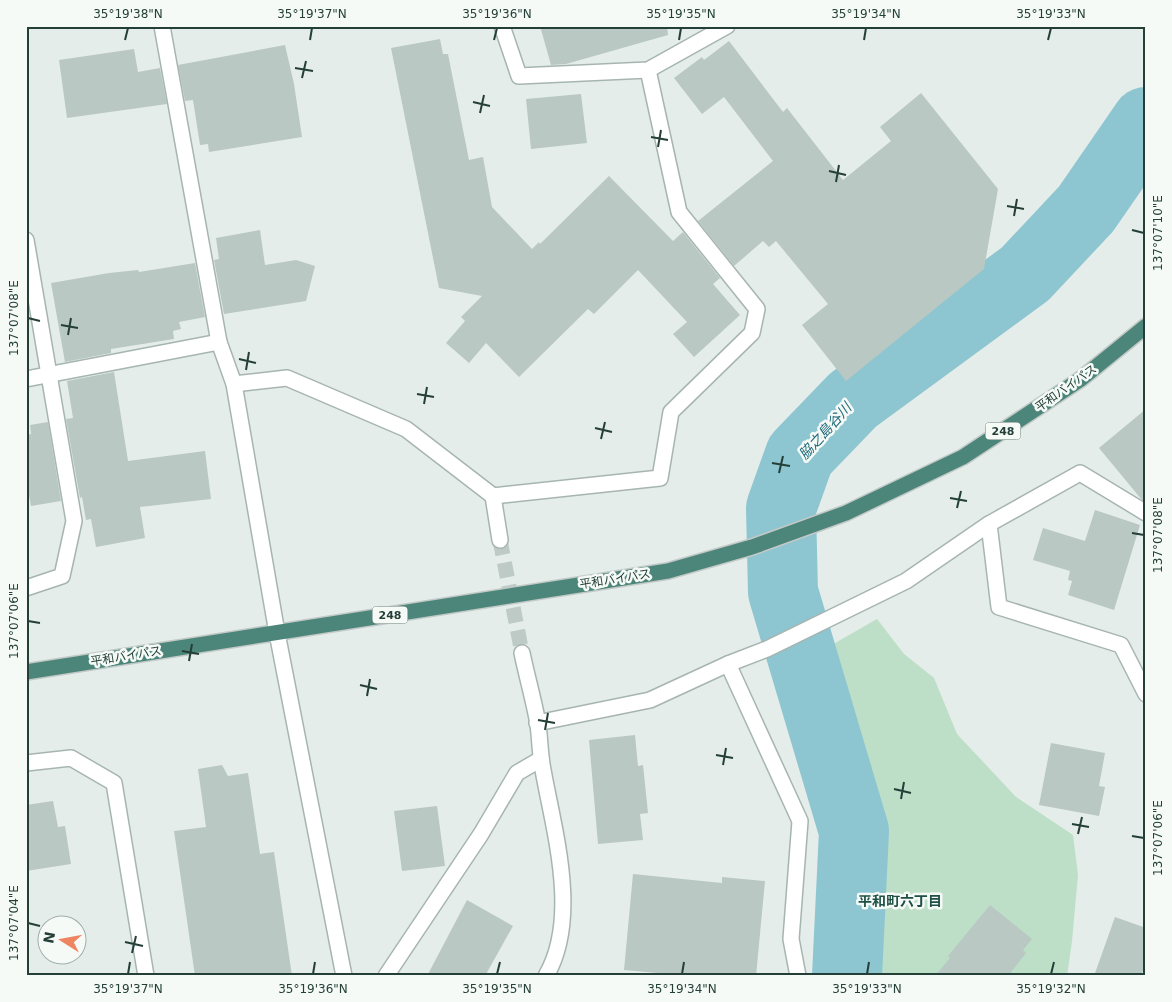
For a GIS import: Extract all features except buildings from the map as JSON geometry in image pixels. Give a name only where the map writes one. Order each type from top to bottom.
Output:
[{"type":"highway","name":"平和バイパス","points":[[26,672],[668,571],[752,547],[846,513],[963,458],[1082,379],[1146,326]]},
{"type":"street","points":[[162,26],[219,342],[234,384],[277,632],[344,976]]},
{"type":"street","points":[[502,26],[519,76],[648,70],[727,26]]},
{"type":"street","points":[[493,496],[660,478],[671,412],[752,333],[757,309],[679,212],[648,70]]},
{"type":"street","points":[[26,240],[74,521],[62,576],[26,588]]},
{"type":"street","points":[[26,379],[219,342]]},
{"type":"street","points":[[234,384],[287,378],[406,429],[493,496],[500,540]]},
{"type":"street","points":[[538,723],[650,700],[728,664],[767,649],[906,581],[989,524],[1080,473],[1146,513]]},
{"type":"street","points":[[989,524],[999,607],[1121,645],[1146,694]]},
{"type":"street","points":[[522,653],[538,723],[541,759],[563,878],[562,927],[552,965],[546,976]]},
{"type":"street","points":[[728,664],[800,821],[791,939],[798,976]]},
{"type":"street","points":[[26,763],[71,758],[114,783],[146,976]]},
{"type":"street","points":[[386,976],[481,834],[517,773],[541,759]]},
{"type":"green space","points":[[877,619],[904,654],[934,678],[957,734],[1016,797],[1073,835],[1078,875],[1067,976],[872,976],[876,827],[823,650]]},
{"type":"waterway","name":"脇之島谷川","points":[[847,976],[854,831],[783,592],[781,508],[800,455],[853,400],[1025,274],[1086,209],[1146,122]]},
{"type":"tunnel","points":[[500,540],[522,653]]},
{"type":"district","name":"平和町六丁目","points":[[900,901]]}]
